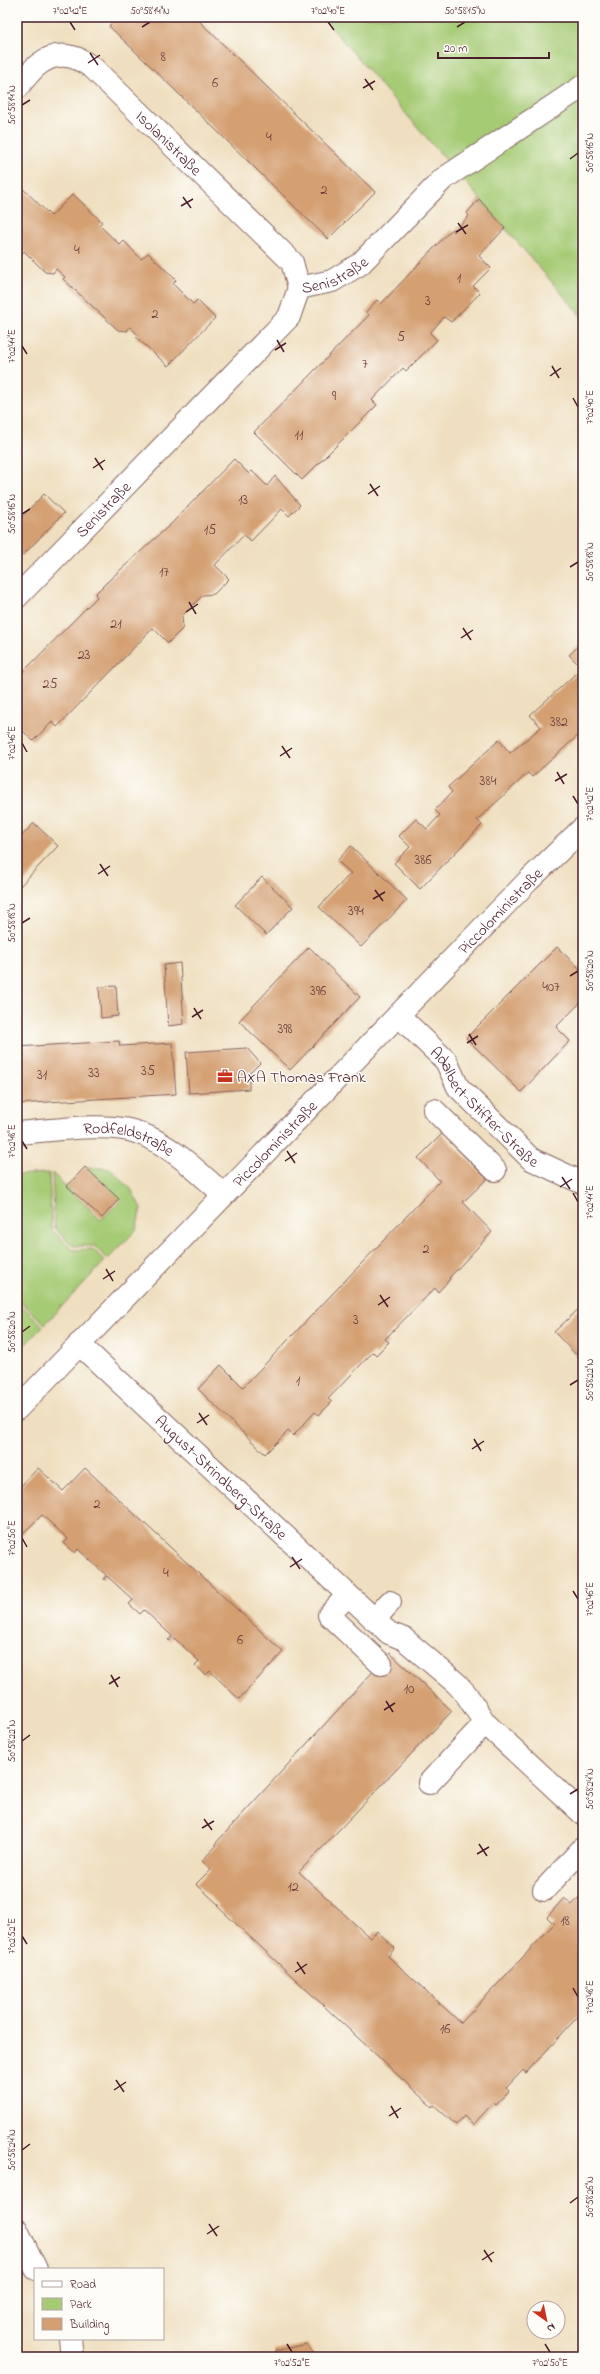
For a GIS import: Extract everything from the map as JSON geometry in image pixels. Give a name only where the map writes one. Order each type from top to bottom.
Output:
[{"type":"street","name":"Isolanistraße","points":[[17,88],[32,68],[50,56],[72,57],[92,67],[292,262],[299,288]]},
{"type":"street","name":"Senistraße","points":[[17,597],[289,317],[299,288],[332,281],[360,264],[443,179],[583,86]]},
{"type":"street","name":"Piccoloministraße","points":[[17,1409],[223,1194],[528,881],[583,828]]},
{"type":"street","name":"Adalbert-Stifter-Straße","points":[[398,1015],[446,1061],[458,1087],[531,1159],[583,1183]]},
{"type":"street","points":[[434,1110],[495,1170]]},
{"type":"street","points":[[466,1142],[489,1118]]},
{"type":"street","name":"Rodfeldstraße","points":[[17,1133],[111,1127],[139,1132],[166,1147],[223,1194]]},
{"type":"street","name":"August-Strindberg-Straße","points":[[79,1344],[381,1626],[404,1639],[456,1683],[466,1694],[485,1723],[583,1814]]},
{"type":"street","points":[[348,1595],[329,1615],[381,1664]]},
{"type":"street","points":[[381,1626],[390,1602]]},
{"type":"street","points":[[429,1783],[485,1723]]},
{"type":"street","points":[[544,1890],[583,1848]]},
{"type":"street","points":[[17,2230],[36,2268]]},
{"type":"street","points":[[70,2340],[72,2357]]},
{"type":"green space","points":[[322,17],[572,17],[583,27],[583,318]]},
{"type":"green space","points":[[87,1167],[110,1169],[131,1189],[141,1208],[136,1230],[108,1259],[94,1246],[73,1246],[55,1229],[52,1173],[101,1220],[121,1200]]},
{"type":"green space","points":[[49,1173],[52,1230],[73,1250],[93,1249],[105,1261],[45,1324],[17,1298],[17,1175]]},
{"type":"green space","points":[[17,1301],[43,1326],[19,1351],[17,1350]]},
{"type":"building","points":[[117,17],[195,17],[375,192],[328,239],[109,26]]},
{"type":"building","points":[[17,183],[51,216],[73,194],[102,222],[99,225],[120,245],[124,241],[141,259],[148,253],[176,280],[173,284],[193,304],[197,300],[215,318],[168,366],[136,337],[138,335],[130,327],[127,331],[118,330],[63,279],[65,277],[56,269],[53,273],[45,272],[24,251],[17,259]]},
{"type":"building","points":[[479,199],[505,228],[479,256],[491,268],[473,286],[480,293],[451,322],[444,317],[430,333],[437,340],[406,371],[403,368],[372,400],[377,405],[302,480],[254,432],[369,315],[366,312],[377,300],[381,304],[452,229],[454,232],[469,216],[467,213]]},
{"type":"building","points":[[234,459],[249,474],[252,471],[267,486],[275,476],[300,505],[289,516],[282,509],[251,541],[244,535],[215,565],[229,579],[214,594],[203,595],[182,616],[183,628],[168,643],[153,628],[57,727],[52,722],[33,741],[17,725],[17,694],[20,691],[17,689],[17,678],[97,597],[95,594],[172,523]]},
{"type":"building","points":[[44,494],[64,513],[23,555],[17,550],[17,522]]},
{"type":"building","points":[[583,642],[583,731],[532,777],[528,773],[477,820],[482,825],[420,889],[394,863],[410,847],[399,836],[416,819],[427,829],[440,815],[435,810],[452,792],[448,787],[499,740],[510,753],[541,727],[530,715],[582,668],[569,655]]},
{"type":"building","points":[[34,823],[58,846],[20,886],[17,883],[17,841]]},
{"type":"building","points":[[351,846],[407,900],[361,947],[319,907],[351,873],[337,861]]},
{"type":"building","points":[[262,877],[293,907],[266,935],[235,905]]},
{"type":"building","points":[[309,947],[360,997],[290,1070],[239,1021]]},
{"type":"building","points":[[557,947],[580,969],[583,966],[583,1000],[556,1027],[570,1041],[521,1092],[466,1038]]},
{"type":"building","points":[[180,963],[184,1024],[168,1026],[164,965]]},
{"type":"building","points":[[116,986],[118,1016],[101,1018],[99,987]]},
{"type":"building","points":[[119,1041],[120,1046],[172,1043],[176,1094],[17,1104],[17,1047]]},
{"type":"building","points":[[247,1048],[260,1063],[249,1074],[249,1089],[189,1093],[186,1052]]},
{"type":"building","points":[[442,1134],[487,1179],[463,1202],[492,1232],[438,1292],[435,1288],[385,1339],[389,1342],[376,1355],[373,1352],[328,1399],[332,1402],[319,1415],[315,1412],[293,1436],[288,1431],[265,1454],[198,1389],[221,1365],[243,1387],[360,1265],[440,1181],[418,1158]]},
{"type":"building","points":[[85,1167],[119,1199],[102,1218],[67,1186]]},
{"type":"building","points":[[583,1305],[583,1362],[554,1332]]},
{"type":"building","points":[[38,1468],[63,1491],[85,1468],[283,1652],[239,1699],[210,1671],[206,1675],[195,1665],[199,1661],[173,1637],[170,1641],[168,1640],[172,1636],[144,1610],[140,1614],[129,1604],[133,1600],[107,1576],[104,1580],[103,1579],[106,1575],[78,1549],[75,1553],[64,1543],[68,1539],[42,1515],[17,1539],[17,1490]]},
{"type":"building","points":[[390,1653],[452,1711],[299,1872],[370,1938],[377,1931],[395,1948],[388,1956],[461,2023],[554,1924],[547,1917],[564,1898],[572,1905],[583,1893],[583,2011],[526,2073],[523,2070],[506,2088],[509,2091],[495,2105],[493,2103],[473,2125],[464,2116],[456,2125],[434,2105],[432,2107],[217,1906],[219,1905],[196,1884],[211,1869],[202,1861],[217,1845],[215,1844]]},
{"type":"building","points":[[307,2344],[315,2357],[276,2357],[275,2351]]},
{"type":"place","name":"AXA Thomas Frank","points":[[225,1076]]}]
